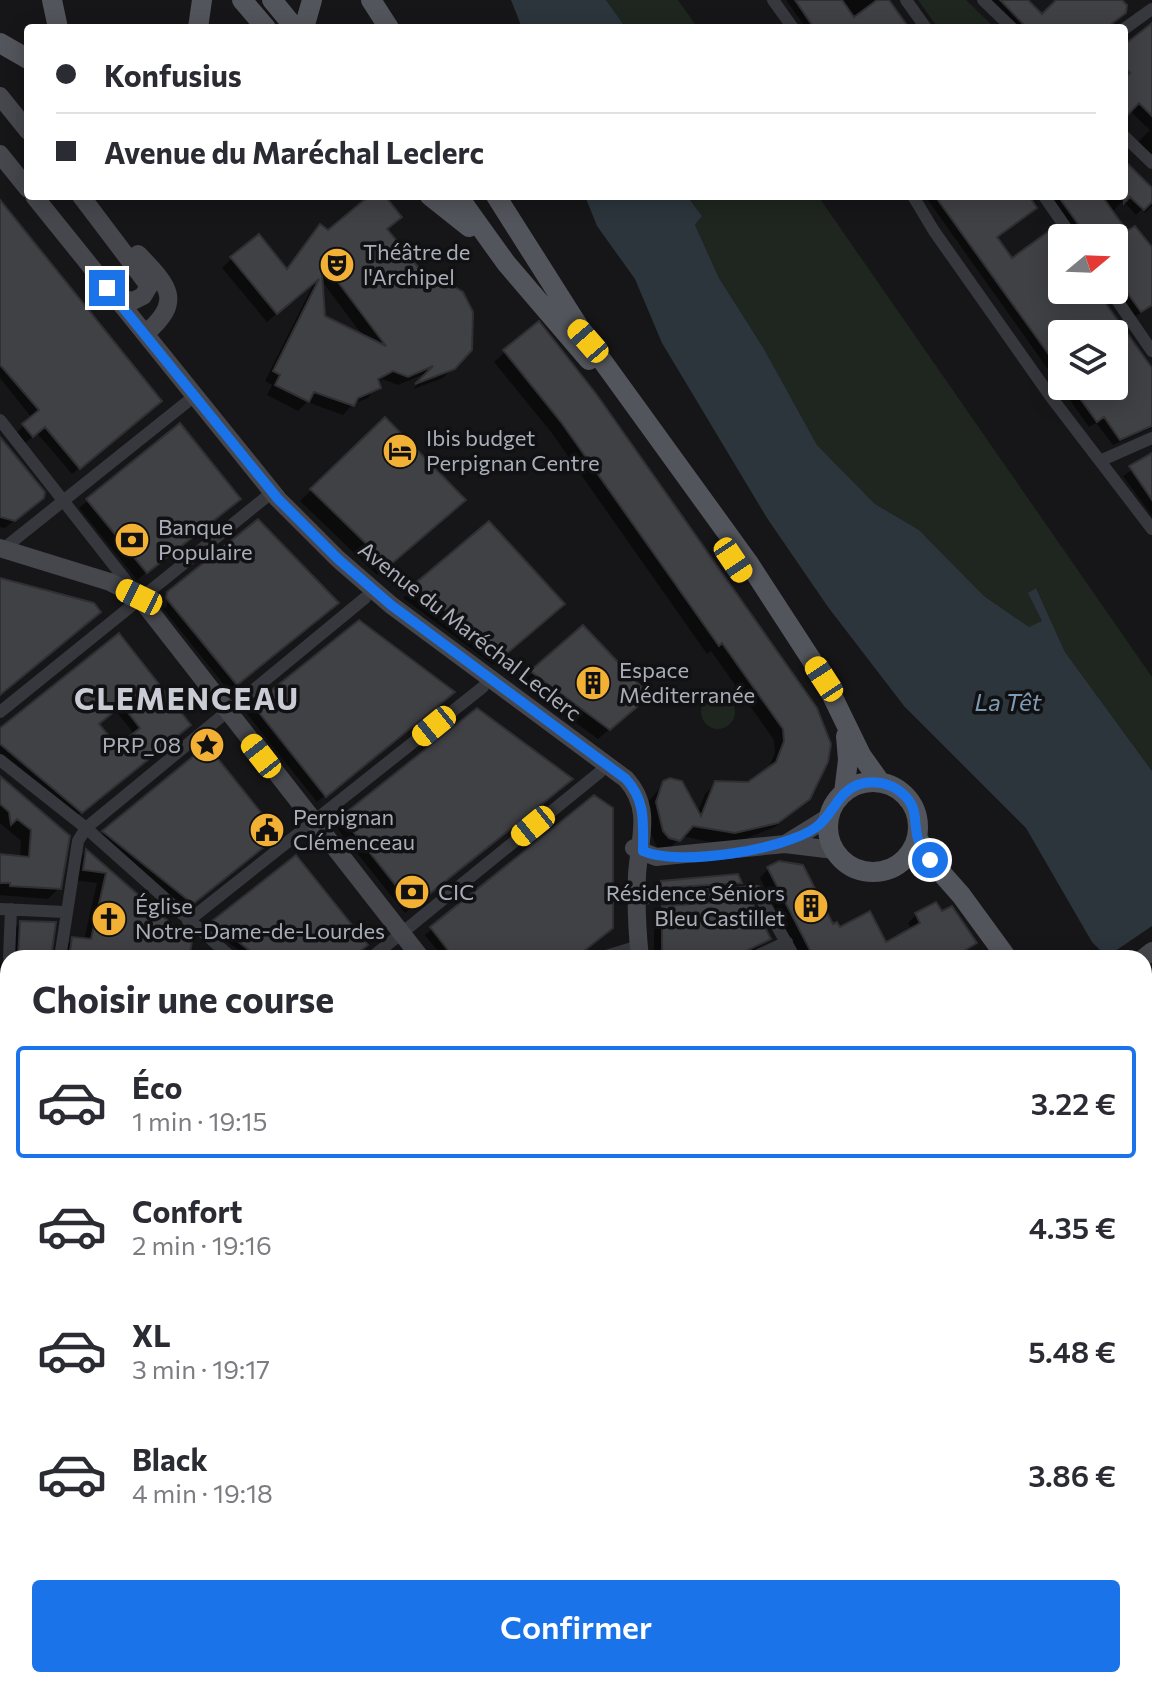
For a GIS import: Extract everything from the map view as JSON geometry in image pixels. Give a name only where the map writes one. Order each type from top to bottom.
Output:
[{"type":"main road","points":[[52,0],[57,24]]},
{"type":"main road","points":[[199,24],[202,0]]},
{"type":"main road","points":[[242,0],[263,24]]},
{"type":"main road","points":[[305,24],[312,0]]},
{"type":"main road","points":[[371,0],[386,24]]},
{"type":"main road","points":[[0,43],[24,57]]},
{"type":"main road","points":[[436,200],[456,214],[506,263]]},
{"type":"main road","points":[[461,200],[506,263],[616,392],[750,585],[824,679]]},
{"type":"main road","points":[[472,200],[588,341],[704,496],[824,679],[845,724],[881,783],[906,797],[918,823],[917,837],[899,864],[888,870],[864,871],[842,860],[834,850],[829,817],[844,793],[848,760],[845,724]]},
{"type":"main road","points":[[499,200],[588,341]]},
{"type":"main road","points":[[844,793],[855,786],[881,783]]},
{"type":"main road","points":[[917,837],[930,860],[1001,950]]},
{"type":"main road","points":[[899,864],[950,883]]},
{"type":"street","points":[[773,0],[790,24]]},
{"type":"street","points":[[906,0],[923,24]]},
{"type":"street","points":[[983,0],[1008,24]]},
{"type":"street","points":[[1128,26],[1152,7],[1146,0]]},
{"type":"street","points":[[0,96],[24,126]]},
{"type":"street","points":[[1128,140],[1152,163]]},
{"type":"street","points":[[0,154],[24,184]]},
{"type":"street","name":"Avenue du Maréchal Leclerc","points":[[37,200],[182,379],[269,495]]},
{"type":"street","points":[[84,200],[149,286],[143,296],[133,301],[114,297]]},
{"type":"street","points":[[916,200],[1028,365],[1152,529]]},
{"type":"street","points":[[1047,200],[1063,224]]},
{"type":"street","points":[[111,233],[122,236],[162,279],[170,296],[164,314],[145,334]]},
{"type":"street","points":[[1120,304],[1152,351]]},
{"type":"street","name":"Avenue du Maréchal Leclerc","points":[[182,379],[187,402],[269,495],[369,594],[603,769],[624,791],[632,804],[634,847],[643,851],[637,870],[640,950]]},
{"type":"street","points":[[2,548],[187,402]]},
{"type":"street","points":[[0,420],[414,950]]},
{"type":"street","points":[[1102,460],[1152,438]]},
{"type":"street","points":[[0,712],[269,495]]},
{"type":"street","points":[[2,548],[110,582],[139,597]]},
{"type":"street","points":[[61,950],[78,841],[86,828],[369,594]]},
{"type":"street","points":[[188,921],[487,683]]},
{"type":"street","points":[[0,760],[86,828],[188,921],[214,950]]},
{"type":"street","points":[[380,950],[603,769]]},
{"type":"street","points":[[785,844],[829,817]]},
{"type":"street","points":[[643,851],[656,857],[677,857],[785,844],[834,850]]},
{"type":"street","points":[[637,899],[751,890],[765,900],[791,950]]},
{"type":"street","points":[[9,950],[6,909],[65,912]]},
{"type":"street","points":[[770,950],[787,942]]},
{"type":"shaded area","points":[[606,0],[678,0],[695,24],[623,24]]},
{"type":"shaded area","points":[[918,0],[966,0],[991,24],[935,24]]},
{"type":"shaded area","points":[[690,200],[821,200],[1152,677],[1152,771],[1065,652],[1036,588],[1029,594],[1043,622],[1029,627],[984,596],[919,530],[875,504],[817,445],[764,349],[719,278],[695,225],[702,216]]},
{"type":"shaded area","points":[[718,695],[730,700],[735,712],[730,724],[718,729],[706,724],[701,712],[706,700]]},
{"type":"water","points":[[511,0],[606,0],[623,24],[520,24]]},
{"type":"water","name":"La Têt","points":[[587,200],[690,200],[702,216],[695,225],[719,278],[764,349],[817,445],[875,504],[919,530],[984,596],[1029,627],[1042,621],[1028,593],[1036,588],[1065,652],[1152,771],[1152,950],[1100,950],[1092,942],[1026,828],[904,706],[828,607],[767,518],[662,343],[635,279],[597,226]]},
{"type":"pier","points":[[1152,926],[1152,950],[1117,950]]},
{"type":"building","points":[[795,0],[842,0],[854,17],[877,0],[889,0],[906,24],[811,24]]},
{"type":"building","points":[[1000,0],[1028,0],[1042,14],[1056,0],[1122,0],[1127,5],[1126,13],[1111,24],[1023,24]]},
{"type":"building","points":[[1152,23],[1152,116],[1139,103],[1128,115],[1128,42]]},
{"type":"building","points":[[1128,164],[1152,188],[1152,202],[1144,210],[1130,197],[1128,199]]},
{"type":"building","points":[[0,200],[162,401],[80,469],[45,427],[33,437],[22,424],[39,410],[0,365]]},
{"type":"building","points":[[364,200],[388,200],[402,217],[387,229],[427,278],[441,279],[463,292],[473,312],[472,350],[455,369],[415,384],[433,366],[408,377],[393,371],[378,379],[381,388],[358,398],[354,406],[314,392],[309,402],[275,385],[280,375],[273,371],[319,279],[277,314],[230,257],[259,234],[287,269],[320,224],[328,230]],"holes":[[[321,259],[386,346],[325,316]]]},
{"type":"building","points":[[938,200],[1032,200],[1037,208],[997,237],[1012,258],[1048,232],[1048,304],[1106,304],[1118,320],[1048,320],[1048,353]]},
{"type":"building","points":[[1061,200],[1105,200],[1122,224],[1078,224]]},
{"type":"building","points":[[1135,226],[1152,247],[1152,305],[1141,312],[1128,294],[1128,230]]},
{"type":"building","points":[[539,321],[597,395],[817,708],[831,744],[828,762],[810,799],[778,823],[735,833],[693,826],[680,841],[669,838],[663,831],[656,802],[663,781],[670,778],[682,781],[701,816],[715,781],[748,782],[776,762],[784,741],[783,729],[722,643],[719,646],[561,422],[503,350]]},
{"type":"building","points":[[1128,335],[1152,368],[1152,426],[1120,440],[1104,417],[1097,422],[1081,400],[1128,400]]},
{"type":"building","points":[[385,417],[466,500],[389,566],[310,489]]},
{"type":"building","points":[[180,423],[241,499],[147,573],[86,499]]},
{"type":"building","points":[[0,437],[45,492],[44,498],[15,521],[0,517]]},
{"type":"building","points":[[1152,453],[1152,500],[1129,466]]},
{"type":"building","points":[[258,519],[339,603],[237,685],[166,598],[167,592]]},
{"type":"building","points":[[489,521],[565,604],[505,655],[412,586]]},
{"type":"building","points":[[0,578],[94,603],[101,612],[0,695]]},
{"type":"building","points":[[359,620],[455,692],[326,797],[253,705]]},
{"type":"building","name":"Espace Méditerranée","points":[[583,625],[650,696],[610,730],[530,671]]},
{"type":"building","points":[[119,633],[191,725],[82,813],[0,744],[0,728]],"holes":[[[122,705],[140,728],[117,746],[99,724]]]},
{"type":"building","points":[[477,708],[573,779],[413,907],[343,815]]},
{"type":"building","points":[[207,745],[279,835],[193,904],[102,831]]},
{"type":"building","points":[[0,776],[70,836],[61,889],[0,883],[0,854],[29,857],[31,830],[17,819],[11,825],[9,812],[0,804]]},
{"type":"building","points":[[594,795],[613,808],[613,928],[585,950],[448,950],[430,927]]},
{"type":"building","points":[[86,849],[192,942],[190,950],[70,950],[72,937],[91,939],[106,873],[83,870]]},
{"type":"building","points":[[296,855],[368,945],[361,950],[249,950],[212,921]]},
{"type":"building","points":[[779,861],[803,865],[833,924],[837,922],[840,927],[870,911],[886,942],[920,923],[915,913],[936,902],[942,911],[952,906],[977,943],[965,950],[810,950],[767,867]]},
{"type":"building","points":[[738,874],[742,883],[661,888],[661,881]]},
{"type":"building","points":[[751,900],[771,939],[748,950],[662,950],[662,906]]},
{"type":"building","points":[[20,921],[56,922],[52,950],[18,950]]},
{"type":"place","name":"Théâtre de l'Archipel","points":[[337,265]]},
{"type":"place","name":"Ibis budget Perpignan Centre","points":[[400,451]]},
{"type":"place","name":"Banque Populaire","points":[[132,540]]},
{"type":"place","name":"Espace Méditerranée","points":[[593,683]]},
{"type":"place","name":"PRP_08","points":[[207,745]]},
{"type":"place","name":"Perpignan Clémenceau","points":[[267,830]]},
{"type":"place","name":"CIC","points":[[412,892]]},
{"type":"place","name":"Résidence Séniors Bleu Castillet","points":[[811,906]]},
{"type":"place","name":"Église Notre-Dame-de-Lourdes","points":[[109,919]]},
{"type":"district","name":"CLEMENCEAU","points":[[187,700]]},
{"type":"route","points":[[107,288],[278,499],[338,559],[391,605],[626,779],[638,792],[643,811],[643,851],[656,857],[677,857],[785,844],[829,817],[844,793],[868,782],[895,788],[906,797],[918,823],[917,837],[930,860]]}]
